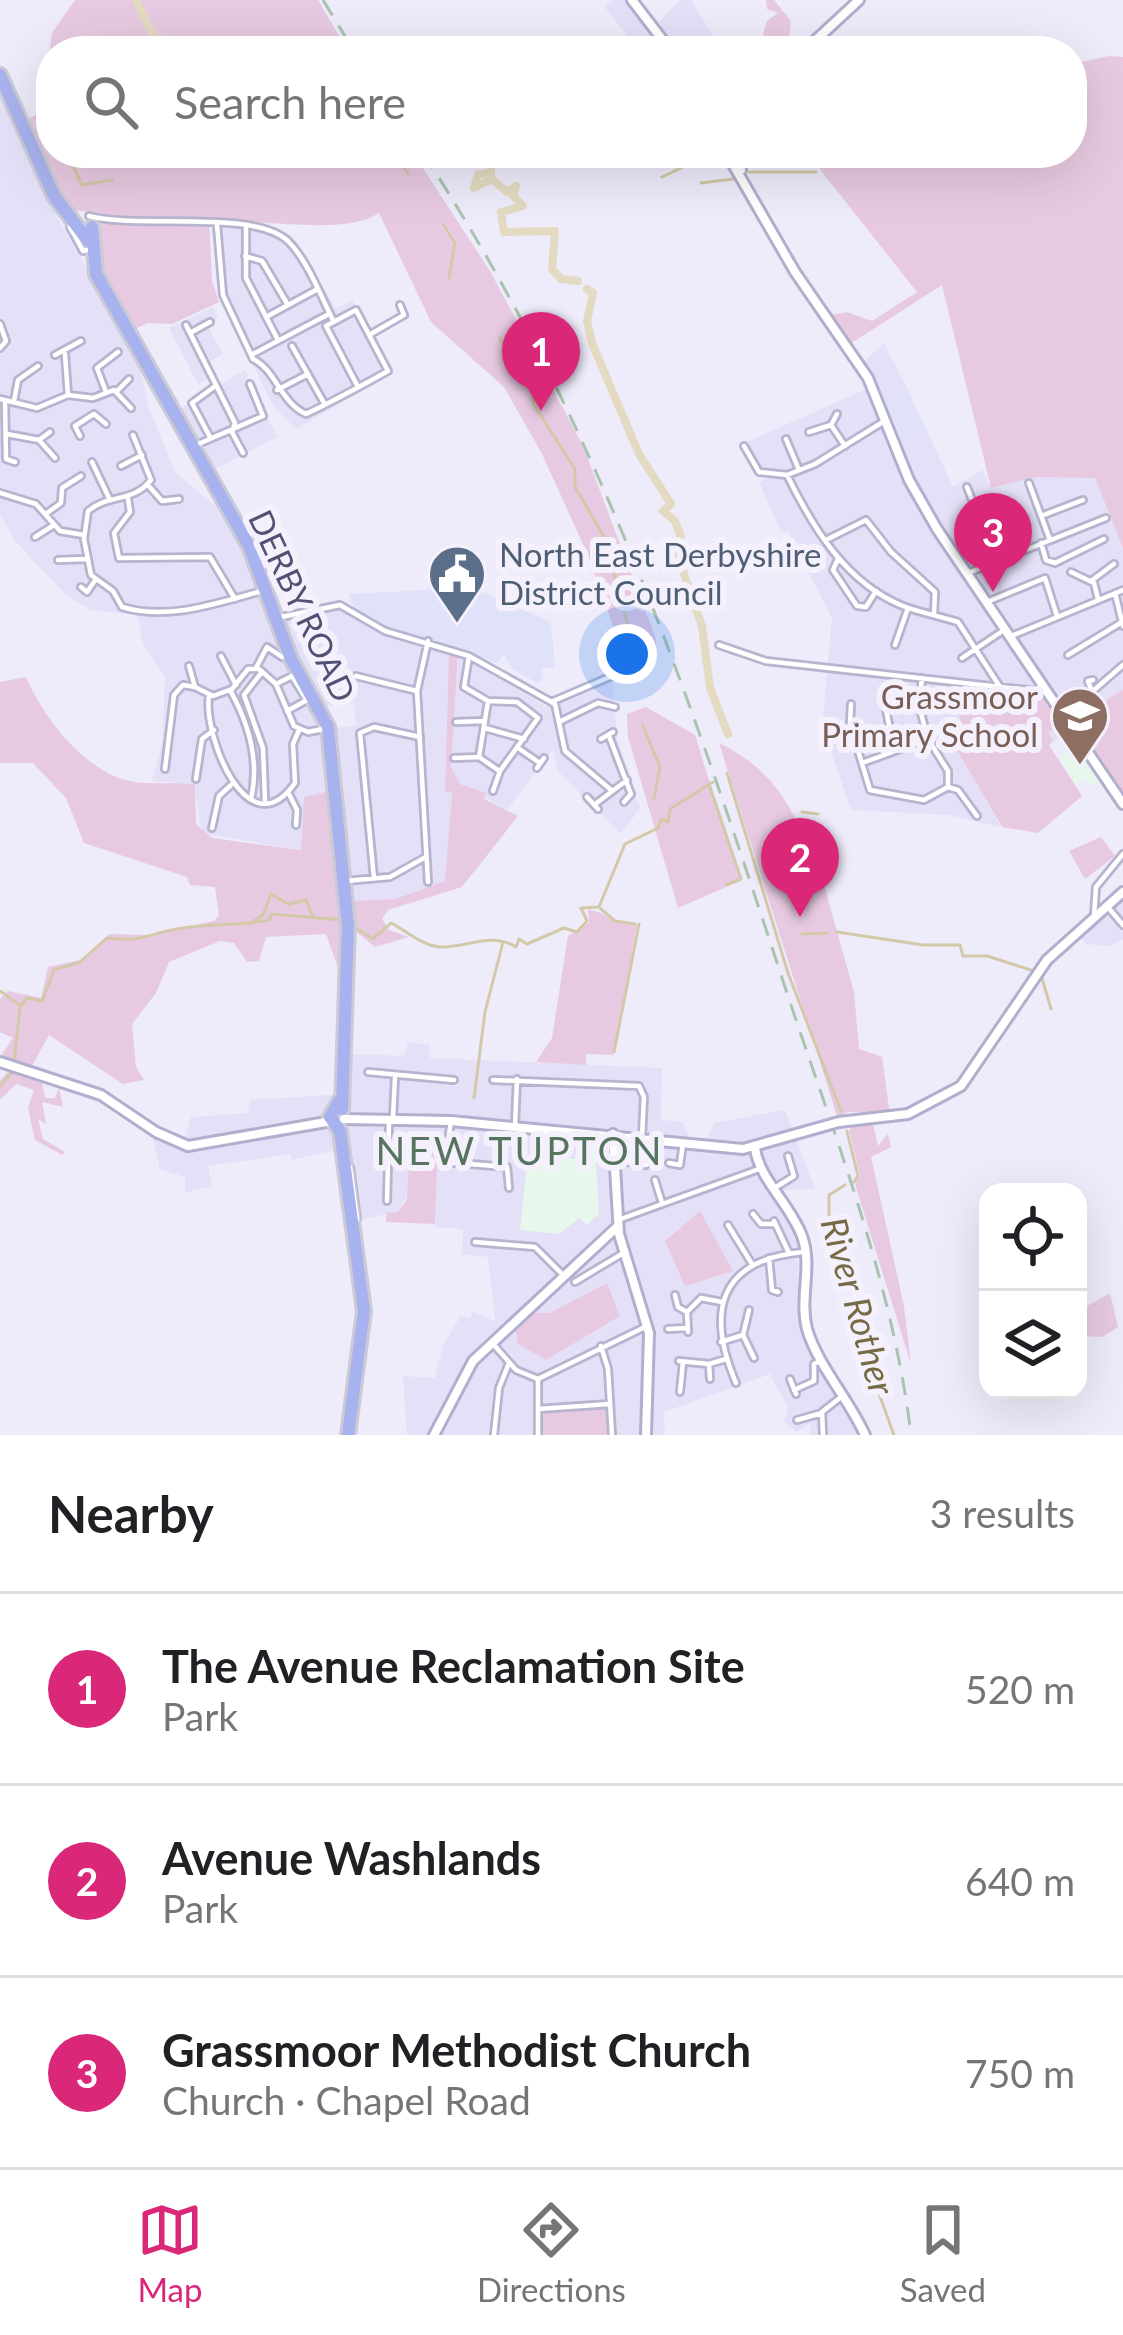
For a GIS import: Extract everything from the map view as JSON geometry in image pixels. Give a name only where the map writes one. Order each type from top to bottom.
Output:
[{"type":"highway","name":"DERBY ROAD","points":[[0,75],[36,151]]},
{"type":"highway","name":"DERBY ROAD","points":[[44,168],[64,210],[86,232],[96,274],[268,590],[291,659],[328,727],[347,921],[347,1039],[338,1116],[364,1325],[348,1435]]},
{"type":"street","points":[[632,0],[660,36]]},
{"type":"street","points":[[820,36],[860,0]]},
{"type":"street","points":[[740,168],[795,272],[868,378],[916,494],[1123,804]]},
{"type":"street","points":[[217,225],[219,280],[251,355],[262,362],[278,390],[306,414],[325,405],[388,371],[356,310],[326,326],[358,387]]},
{"type":"street","points":[[86,232],[246,226],[286,239],[334,322]]},
{"type":"street","points":[[246,226],[251,294],[278,340]]},
{"type":"street","points":[[245,256],[262,261],[288,305]]},
{"type":"street","points":[[266,317],[316,290]]},
{"type":"street","points":[[369,335],[404,315],[400,305]]},
{"type":"street","points":[[251,355],[329,314]]},
{"type":"street","points":[[210,322],[188,329],[243,453]]},
{"type":"street","points":[[0,324],[6,341],[0,348]]},
{"type":"street","points":[[55,355],[81,341]]},
{"type":"street","points":[[292,346],[325,405]]},
{"type":"street","points":[[106,392],[97,368],[118,352]]},
{"type":"street","points":[[64,354],[68,395]]},
{"type":"street","points":[[14,400],[16,385],[38,366]]},
{"type":"street","points":[[278,390],[308,374]]},
{"type":"street","points":[[15,462],[4,461],[3,399],[37,408],[68,395],[93,398],[117,391],[129,379]]},
{"type":"street","points":[[6,383],[16,385]]},
{"type":"street","points":[[250,384],[267,427]]},
{"type":"street","points":[[210,437],[192,403],[216,386]]},
{"type":"street","points":[[117,391],[131,408]]},
{"type":"street","points":[[93,398],[94,414],[106,424]]},
{"type":"street","points":[[80,436],[72,428],[94,414]]},
{"type":"street","points":[[809,432],[831,424],[837,414]]},
{"type":"street","points":[[190,448],[263,416]]},
{"type":"street","points":[[744,446],[759,472],[787,475],[886,420]]},
{"type":"street","points":[[831,424],[845,446]]},
{"type":"street","points":[[40,440],[50,432]]},
{"type":"street","points":[[7,434],[40,440],[55,458]]},
{"type":"street","points":[[133,435],[152,475],[148,485],[128,499],[110,498],[88,511],[86,559],[96,579],[122,608],[136,611],[191,610],[268,590]]},
{"type":"street","points":[[786,439],[799,470]]},
{"type":"street","points":[[121,466],[143,455]]},
{"type":"street","points":[[92,462],[110,498]]},
{"type":"street","points":[[787,475],[838,559],[876,592],[908,608],[958,622],[1000,687]]},
{"type":"street","points":[[47,513],[61,503],[62,488],[82,476]]},
{"type":"street","points":[[1029,483],[1050,540]]},
{"type":"street","points":[[148,485],[162,501],[178,499]]},
{"type":"street","points":[[967,488],[984,531],[1008,526]]},
{"type":"street","points":[[0,493],[47,513],[53,525],[68,534],[84,535]]},
{"type":"street","points":[[11,498],[11,509]]},
{"type":"street","points":[[128,499],[129,515],[114,533],[119,558],[129,562],[210,557],[235,599]]},
{"type":"street","points":[[1004,500],[1008,526],[1022,550]]},
{"type":"street","points":[[1041,516],[1083,500]]},
{"type":"street","points":[[968,573],[1106,518]]},
{"type":"street","points":[[825,542],[866,520],[891,552],[935,592],[934,614]]},
{"type":"street","points":[[35,537],[53,525]]},
{"type":"street","points":[[1055,563],[1104,539]]},
{"type":"street","points":[[1041,543],[1046,560],[1091,581],[1098,599]]},
{"type":"street","points":[[58,560],[86,559]]},
{"type":"street","points":[[838,559],[833,570],[857,606],[866,607],[876,592]]},
{"type":"street","points":[[1091,581],[1114,564]]},
{"type":"street","points":[[986,602],[1045,578],[1057,616]]},
{"type":"street","points":[[81,587],[87,592],[96,579]]},
{"type":"street","points":[[962,658],[1007,633],[1119,592],[1122,624],[1068,655]]},
{"type":"street","points":[[276,618],[340,605],[386,631],[469,656],[551,702],[561,721],[568,756],[610,789]]},
{"type":"street","points":[[895,645],[908,608]]},
{"type":"street","points":[[428,641],[417,691],[428,882]]},
{"type":"street","points":[[719,644],[766,661],[1047,692]]},
{"type":"street","points":[[265,800],[263,748],[244,695],[267,647],[282,657]]},
{"type":"street","points":[[221,656],[250,735],[255,776],[251,799]]},
{"type":"street","points":[[469,656],[464,687],[488,701],[514,701],[537,716],[500,771],[493,791]]},
{"type":"street","points":[[189,665],[195,688]]},
{"type":"street","points":[[1064,716],[1123,665]]},
{"type":"street","points":[[165,769],[174,695],[183,686],[208,695],[233,688],[248,669],[259,670],[276,684],[299,730]]},
{"type":"street","points":[[551,702],[619,673]]},
{"type":"street","points":[[276,684],[292,676],[307,700],[287,711]]},
{"type":"street","points":[[356,676],[417,691]]},
{"type":"street","points":[[922,677],[920,706],[928,740],[946,767],[948,787]]},
{"type":"street","points":[[1092,692],[1088,681],[1093,680]]},
{"type":"street","points":[[208,695],[231,785],[251,799],[288,792],[296,779],[293,744],[299,730]]},
{"type":"street","points":[[479,757],[488,701]]},
{"type":"street","points":[[561,721],[605,701],[615,707]]},
{"type":"street","points":[[851,704],[850,724],[870,790],[929,800],[948,787]]},
{"type":"street","points":[[885,704],[894,751]]},
{"type":"street","points":[[456,721],[524,739]]},
{"type":"street","points":[[299,730],[328,727]]},
{"type":"street","points":[[374,878],[360,733],[374,727],[421,736]]},
{"type":"street","points":[[196,779],[202,739],[214,730]]},
{"type":"street","points":[[601,740],[611,734],[629,800]]},
{"type":"street","points":[[862,763],[928,740]]},
{"type":"street","points":[[518,748],[540,763]]},
{"type":"street","points":[[454,757],[479,757],[500,771]]},
{"type":"street","points":[[587,797],[596,807],[610,789],[627,780]]},
{"type":"street","points":[[212,828],[219,796],[231,785]]},
{"type":"street","points":[[948,787],[958,790],[974,814]]},
{"type":"street","points":[[288,792],[297,810],[296,825]]},
{"type":"street","points":[[1094,916],[1096,886],[1123,854]]},
{"type":"street","points":[[345,881],[390,877],[426,857]]},
{"type":"street","points":[[0,1062],[101,1095],[148,1128],[188,1146],[338,1116],[451,1121],[755,1148],[839,1122],[908,1114],[961,1086],[1047,960],[1123,892]]},
{"type":"street","points":[[1106,905],[1123,925]]},
{"type":"street","points":[[368,1072],[454,1080]]},
{"type":"street","points":[[387,1201],[395,1077]]},
{"type":"street","points":[[515,1126],[517,1079]]},
{"type":"street","points":[[493,1080],[639,1086],[644,1097],[642,1137]]},
{"type":"street","points":[[451,1121],[451,1149],[445,1162],[510,1169],[509,1188]]},
{"type":"street","points":[[613,1134],[618,1223],[647,1326],[646,1435]]},
{"type":"street","points":[[669,1163],[680,1165],[683,1142]]},
{"type":"street","points":[[755,1148],[759,1169],[791,1210],[806,1252],[805,1319],[822,1360],[846,1394],[865,1435]]},
{"type":"street","points":[[776,1187],[794,1176],[788,1156]]},
{"type":"street","points":[[616,1160],[646,1164]]},
{"type":"street","points":[[434,1435],[468,1369],[491,1342],[618,1223],[759,1169]]},
{"type":"street","points":[[655,1180],[662,1203]]},
{"type":"street","points":[[753,1214],[761,1224],[775,1222],[789,1253]]},
{"type":"street","points":[[728,1225],[752,1264]]},
{"type":"street","points":[[475,1242],[535,1246],[562,1274]]},
{"type":"street","points":[[575,1282],[625,1252]]},
{"type":"street","points":[[736,1383],[721,1342],[722,1302],[735,1279],[752,1264],[806,1252]]},
{"type":"street","points":[[763,1292],[775,1291],[769,1258]]},
{"type":"street","points":[[578,1262],[589,1276]]},
{"type":"street","points":[[675,1295],[678,1306],[687,1312]]},
{"type":"street","points":[[668,1329],[688,1330],[687,1312],[701,1298],[722,1302]]},
{"type":"street","points":[[749,1310],[743,1335],[754,1358]]},
{"type":"street","points":[[538,1379],[647,1326]]},
{"type":"street","points":[[721,1342],[743,1335]]},
{"type":"street","points":[[491,1342],[509,1363],[538,1379]]},
{"type":"street","points":[[601,1346],[612,1435]]},
{"type":"street","points":[[680,1392],[681,1361],[709,1364],[726,1359]]},
{"type":"street","points":[[790,1379],[795,1392],[814,1381],[814,1364],[822,1360]]},
{"type":"street","points":[[494,1435],[499,1388],[509,1363]]},
{"type":"street","points":[[709,1364],[710,1379]]},
{"type":"street","points":[[538,1379],[538,1435]]},
{"type":"street","points":[[797,1420],[822,1413],[846,1394]]},
{"type":"street","points":[[538,1409],[610,1404]]},
{"type":"street","points":[[822,1413],[823,1435]]},
{"type":"shaded area","points":[[75,0],[318,0],[339,36],[52,36]]},
{"type":"shaded area","points":[[612,0],[631,0],[652,29],[680,0],[691,0],[714,36],[627,36],[604,6]]},
{"type":"shaded area","points":[[766,0],[774,0],[791,21],[790,36],[765,36],[767,21],[778,13],[767,9]]},
{"type":"shaded area","points":[[1123,57],[1123,548],[1095,478],[1037,477],[991,488],[942,285],[850,344],[831,315],[847,312],[872,321],[917,292],[819,168],[1087,168],[1087,61]]},
{"type":"shaded area","points":[[0,81],[55,213],[137,358],[150,411],[175,472],[213,504],[247,551],[283,654],[322,728],[330,791],[301,850],[202,833],[194,784],[152,781],[162,744],[165,677],[143,644],[137,615],[91,610],[66,595],[15,541],[0,515]]},
{"type":"shaded area","points":[[36,114],[36,144],[26,120]]},
{"type":"shaded area","points":[[46,168],[423,168],[490,271],[583,446],[656,639],[656,650],[619,670],[625,659],[588,555],[542,454],[504,387],[431,322],[379,213],[363,220],[321,225],[209,220],[212,281],[219,302],[172,324],[148,323],[132,330],[99,271],[101,213],[72,210],[57,194]]},
{"type":"shaded area","points":[[214,220],[263,221],[293,237],[336,309],[352,300],[391,374],[296,429],[273,406],[223,302]]},
{"type":"shaded area","points":[[213,307],[218,317],[208,326],[223,354],[209,362],[215,375],[198,384],[169,328]]},
{"type":"shaded area","points":[[884,343],[908,390],[883,402],[862,363]]},
{"type":"shaded area","points":[[245,370],[277,437],[211,471],[177,411]]},
{"type":"shaded area","points":[[869,388],[894,445],[927,431],[953,487],[983,470],[991,488],[1037,476],[1095,477],[1123,548],[1123,690],[1071,721],[1073,727],[1053,742],[1047,732],[1067,718],[1041,689],[966,680],[955,747],[1001,827],[948,815],[851,810],[827,739],[821,738],[832,618],[788,532],[781,532],[759,482],[785,472],[759,475],[740,445]]},
{"type":"shaded area","points":[[908,390],[927,431],[898,444],[883,402]]},
{"type":"shaded area","points":[[443,575],[551,622],[555,667],[541,669],[543,680],[537,683],[511,668],[504,654],[497,663],[373,623],[354,608],[349,594],[426,590]]},
{"type":"shaded area","points":[[338,608],[387,633],[449,650],[445,791],[452,791],[445,881],[395,899],[349,901],[335,728],[356,726],[354,703],[325,706],[297,665],[281,623]]},
{"type":"shaded area","points":[[449,650],[458,654],[451,767],[460,784],[486,793],[484,799],[518,816],[462,887],[388,910],[382,919],[389,930],[409,937],[375,947],[351,928],[349,901],[395,899],[445,881],[452,792],[445,792]]},
{"type":"shaded area","points":[[458,654],[547,707],[613,678],[617,738],[640,808],[621,834],[558,771],[553,749],[507,810],[460,784],[451,767]]},
{"type":"shaded area","points":[[26,677],[54,725],[96,766],[129,781],[195,784],[196,824],[212,838],[301,850],[304,797],[330,791],[341,879],[343,969],[338,968],[326,934],[266,937],[259,961],[247,962],[234,943],[220,941],[169,962],[156,993],[132,1024],[136,1067],[144,1080],[123,1084],[49,1035],[31,1068],[0,1057],[13,1038],[0,1032],[0,999],[8,991],[41,998],[48,967],[81,960],[109,934],[151,935],[214,921],[219,915],[215,887],[190,885],[187,877],[84,843],[66,798],[33,763],[0,763],[0,682]]},
{"type":"shaded area","points":[[965,686],[1045,695],[1063,722],[1048,732],[1053,741],[1049,745],[1082,796],[1038,833],[1002,827],[955,747]]},
{"type":"shaded area","points":[[1123,690],[1123,800],[1070,722]]},
{"type":"shaded area","points":[[646,707],[695,735],[740,881],[678,908],[628,737],[627,714]]},
{"type":"shaded area","name":"Grassmoor Primary School","points":[[1073,737],[1101,778],[1092,786],[1085,778],[1076,785],[1059,757],[1070,750],[1066,742]]},
{"type":"shaded area","points":[[719,743],[765,775],[795,818],[809,854],[815,853],[854,992],[859,1049],[882,1057],[889,1108],[895,1112],[848,1112],[838,1119]]},
{"type":"shaded area","points":[[1101,837],[1115,856],[1085,879],[1069,851]]},
{"type":"shaded area","points":[[1123,895],[1123,940],[1109,946],[1086,944],[1077,934]]},
{"type":"shaded area","points":[[588,910],[637,925],[613,1055],[586,1054],[586,1065],[536,1062],[552,1038],[568,936],[589,923]]},
{"type":"shaded area","points":[[408,1043],[429,1044],[430,1058],[662,1068],[661,1120],[683,1122],[690,1140],[706,1143],[714,1123],[785,1110],[815,1189],[784,1190],[797,1245],[801,1319],[861,1435],[810,1435],[810,1423],[797,1432],[784,1421],[788,1408],[770,1374],[664,1412],[665,1435],[407,1435],[403,1376],[435,1378],[443,1346],[461,1315],[469,1319],[473,1312],[495,1321],[488,1257],[462,1254],[463,1229],[435,1227],[438,1146],[397,1212],[357,1220],[345,1148],[292,1160],[290,1154],[208,1166],[212,1186],[185,1193],[185,1177],[160,1169],[153,1136],[182,1147],[191,1117],[248,1113],[250,1100],[345,1094],[351,1054],[404,1056]]},
{"type":"shaded area","points":[[12,1068],[42,1082],[45,1098],[55,1098],[59,1087],[63,1107],[42,1102],[46,1124],[38,1119],[43,1139],[65,1152],[62,1155],[35,1140],[28,1108],[34,1090],[16,1084],[0,1100],[0,1080]]},
{"type":"shaded area","points":[[856,1124],[873,1124],[878,1146],[888,1134],[891,1147],[871,1157],[904,1306],[911,1364],[855,1184],[860,1176],[849,1130]]},
{"type":"shaded area","points":[[578,1133],[609,1136],[613,1162],[596,1161],[599,1214],[587,1225],[579,1218],[559,1234],[520,1230],[527,1162],[536,1157],[575,1159]]},
{"type":"shaded area","points":[[410,1138],[417,1138],[419,1146],[438,1146],[435,1224],[386,1222],[386,1213],[397,1212],[407,1200]]},
{"type":"shaded area","points":[[700,1211],[733,1271],[685,1286],[665,1241]]},
{"type":"shaded area","points":[[607,1283],[620,1316],[546,1360],[518,1344],[514,1324],[529,1313],[550,1313]]},
{"type":"shaded area","points":[[1110,1293],[1118,1327],[1102,1337],[1087,1336],[1087,1306]]},
{"type":"shaded area","points":[[606,1406],[610,1435],[539,1435],[543,1409]]},
{"type":"waterway","name":"River Rother","points":[[136,0],[154,36]]},
{"type":"waterway","points":[[74,168],[82,185],[112,180]]},
{"type":"waterway","points":[[405,168],[408,174]]},
{"type":"waterway","name":"River Rother","points":[[491,168],[491,173],[478,174],[474,188],[492,179],[507,192],[516,186],[513,196],[523,206],[501,212],[504,232],[555,231],[552,269],[561,279],[578,281]]},
{"type":"waterway","points":[[662,177],[681,168]]},
{"type":"waterway","points":[[749,172],[816,172]]},
{"type":"waterway","points":[[701,183],[733,179]]},
{"type":"waterway","points":[[443,224],[455,243],[449,278]]},
{"type":"waterway","name":"River Rother","points":[[587,289],[593,293],[587,321],[592,343],[639,454],[671,504],[663,511],[675,521],[681,537],[674,545],[702,626],[710,688],[728,734]]},
{"type":"waterway","points":[[499,338],[528,372],[534,405],[575,469],[575,487],[604,537],[633,644]]},
{"type":"waterway","points":[[643,726],[660,767],[654,798]]},
{"type":"waterway","name":"River Rother","points":[[727,773],[788,973],[841,1111]]},
{"type":"waterway","points":[[354,927],[373,939],[391,923],[436,947],[489,940],[516,947],[519,939],[527,944],[564,928],[577,932],[587,921],[581,908],[599,907],[625,844],[658,828],[661,819],[668,822],[670,809],[713,782]]},
{"type":"waterway","points":[[709,784],[741,879],[726,885]]},
{"type":"waterway","points":[[802,812],[818,814]]},
{"type":"waterway","points":[[249,924],[263,915],[271,894],[288,904],[306,900],[312,915]]},
{"type":"waterway","points":[[601,909],[615,921],[635,924]]},
{"type":"waterway","points":[[21,1006],[27,998],[42,1001],[54,970],[80,962],[107,938],[137,939],[189,927],[258,922],[269,920],[272,914],[343,920]]},
{"type":"waterway","points":[[614,1052],[639,924]]},
{"type":"waterway","points":[[837,932],[923,945],[960,945],[963,956],[987,956],[1034,971]]},
{"type":"waterway","points":[[802,934],[826,933]]},
{"type":"waterway","points":[[474,1098],[485,1012],[503,942]]},
{"type":"waterway","points":[[1042,978],[1051,1009]]},
{"type":"waterway","points":[[0,991],[21,1006]]},
{"type":"waterway","points":[[0,1086],[13,1071],[20,1008]]},
{"type":"waterway","name":"River Rother","points":[[847,1131],[858,1176],[854,1182]]},
{"type":"waterway","name":"River Rother","points":[[845,1185],[829,1195],[829,1223],[843,1240],[873,1377],[894,1435]]},
{"type":"railway","points":[[323,0],[345,36]]},
{"type":"railway","points":[[432,168],[540,356],[589,457],[674,663],[860,1210],[891,1322],[911,1435]]},
{"type":"place","name":"The Avenue Reclamation Site","points":[[541,411]]},
{"type":"place","name":"Grassmoor Methodist Church","points":[[993,592]]},
{"type":"place","name":"North East Derbyshire District Council","points":[[457,625]]},
{"type":"place","name":"Grassmoor Primary School","points":[[1080,767]]},
{"type":"place","name":"Avenue Washlands","points":[[800,917]]},
{"type":"district","name":"NEW TUPTON","points":[[520,1151]]}]
